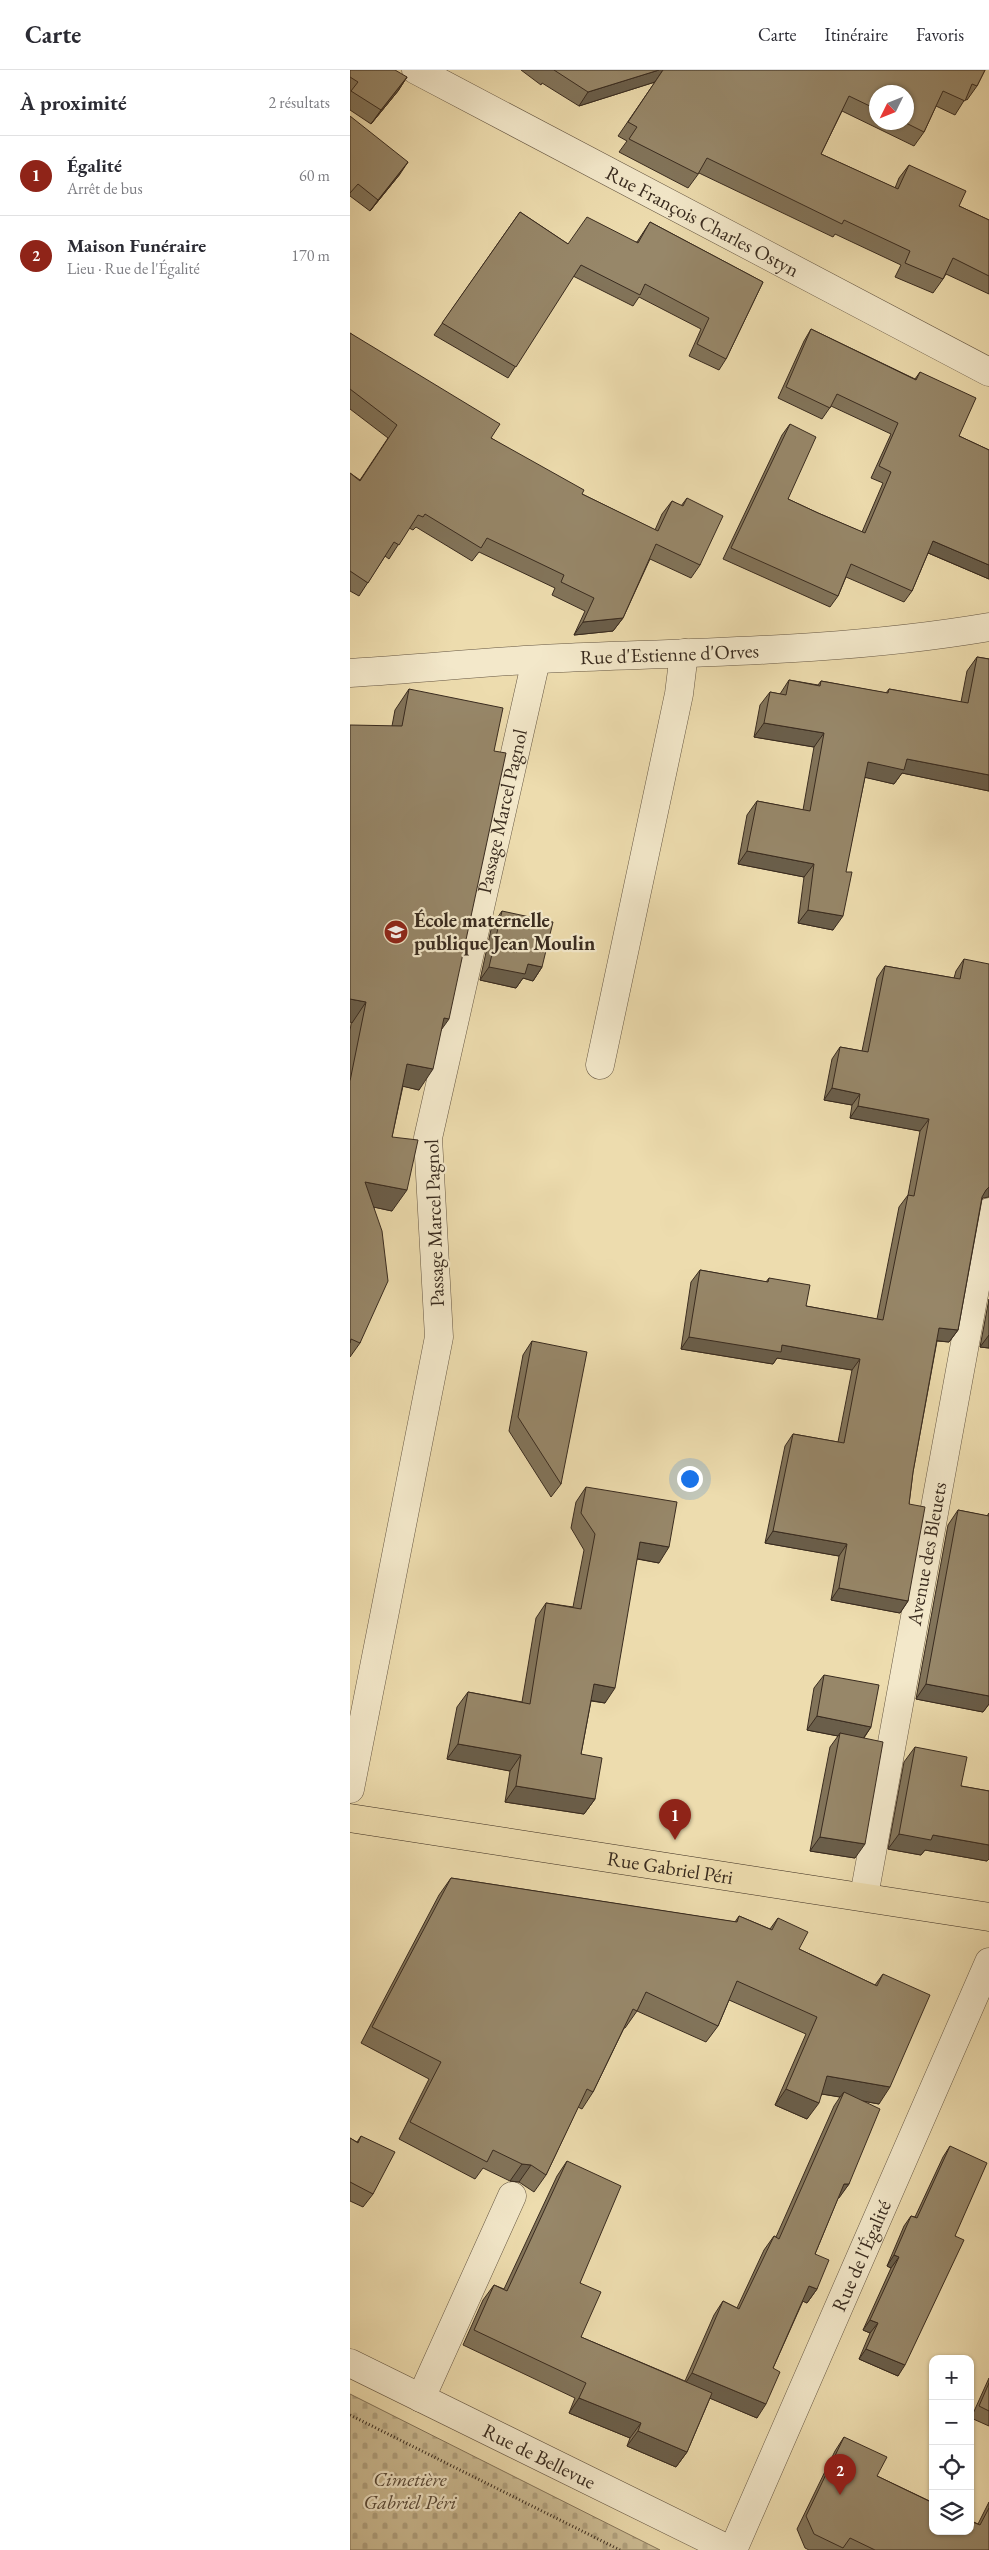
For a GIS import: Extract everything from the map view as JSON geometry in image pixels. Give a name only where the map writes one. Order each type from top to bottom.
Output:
[{"type":"main road","name":"Rue Gabriel Péri","points":[[350,1818],[989,1916]]},
{"type":"street","name":"Rue François Charles Ostyn","points":[[416,70],[989,372]]},
{"type":"street","name":"Rue d'Estienne d'Orves","points":[[350,673],[536,660],[808,647],[944,635],[989,627]]},
{"type":"street","points":[[600,1065],[679,694],[684,653]]},
{"type":"street","name":"Passage Marcel Pagnol","points":[[350,1790],[439,1337],[428,1138],[536,660]]},
{"type":"street","name":"Avenue des Bleuets","points":[[864,1896],[989,1212]]},
{"type":"street","name":"Rue de l'Égalité","points":[[732,2550],[989,1962]]},
{"type":"street","points":[[421,2398],[512,2196]]},
{"type":"street","name":"Rue de Bellevue","points":[[350,2363],[732,2550]]},
{"type":"path","points":[[350,2415],[620,2550]]},
{"type":"green space","name":"Cimetière Gabriel Péri","points":[[350,2394],[660,2550],[350,2550]]},
{"type":"building","points":[[350,70],[395,70],[407,77],[381,110],[351,91],[358,82],[350,77]]},
{"type":"building","points":[[554,70],[659,70],[588,92]]},
{"type":"building","points":[[663,70],[985,70],[977,86],[972,84],[965,101],[943,91],[924,132],[914,127],[914,85],[869,85],[869,106],[849,96],[821,154],[898,189],[909,165],[966,191],[959,206],[989,220],[989,276],[953,258],[943,279],[905,263],[910,251],[844,220],[842,224],[707,158],[698,174],[629,139],[637,127],[628,122]]},
{"type":"building","points":[[350,116],[408,162],[378,200],[358,184],[350,193]]},
{"type":"building","points":[[520,212],[568,244],[587,217],[638,243],[650,222],[763,282],[726,359],[697,344],[709,318],[645,284],[640,295],[581,265],[516,367],[442,323]]},
{"type":"building","points":[[811,329],[916,380],[920,372],[976,398],[959,436],[989,450],[989,565],[933,541],[912,591],[851,564],[838,596],[731,548],[790,424],[816,437],[788,499],[865,533],[891,472],[879,466],[898,423],[837,394],[830,408],[786,387]]},
{"type":"building","points":[[350,333],[500,424],[491,438],[584,490],[582,494],[658,531],[672,501],[683,506],[687,498],[723,516],[700,565],[656,544],[623,618],[583,622],[594,598],[561,582],[564,575],[487,538],[481,548],[425,514],[423,517],[418,515],[399,545],[394,542],[368,583],[350,571],[350,473],[360,481],[397,425],[350,389]]},
{"type":"building","points":[[977,657],[989,659],[989,775],[907,759],[904,770],[868,762],[846,872],[852,872],[843,916],[808,910],[814,864],[747,851],[757,801],[810,811],[824,733],[764,723],[770,692],[786,695],[789,680],[820,686],[821,681],[888,693],[889,689],[968,703]]},
{"type":"building","name":"École maternelle publique Jean Moulin","points":[[409,689],[503,708],[494,751],[506,753],[449,1019],[444,1018],[433,1069],[407,1064],[392,1137],[418,1140],[407,1190],[365,1182],[382,1231],[388,1281],[360,1343],[351,1339],[350,1343],[350,1081],[366,1002],[350,999],[350,725],[402,726]]},
{"type":"building","points":[[502,911],[553,922],[542,967],[528,964],[525,974],[489,967]]},
{"type":"building","points":[[964,959],[989,964],[989,1187],[982,1197],[958,1330],[939,1328],[909,1504],[925,1507],[908,1601],[839,1588],[847,1544],[773,1531],[793,1434],[844,1443],[860,1359],[782,1345],[781,1352],[689,1337],[700,1270],[768,1282],[769,1278],[810,1285],[806,1306],[883,1320],[908,1195],[914,1196],[929,1119],[858,1106],[860,1094],[832,1088],[840,1047],[868,1052],[885,966],[960,979]]},
{"type":"building","points":[[532,1341],[587,1352],[561,1484],[518,1417]]},
{"type":"building","points":[[586,1487],[677,1502],[669,1547],[640,1542],[615,1688],[594,1684],[581,1754],[602,1758],[595,1799],[516,1786],[521,1755],[458,1744],[468,1692],[530,1704],[546,1603],[581,1609],[595,1534],[581,1513]]},
{"type":"building","points":[[958,1510],[989,1516],[989,1696],[926,1684]]},
{"type":"building","points":[[824,1675],[879,1685],[871,1727],[817,1716]]},
{"type":"building","points":[[840,1733],[883,1742],[865,1844],[820,1837]]},
{"type":"building","points":[[915,1747],[967,1757],[961,1786],[989,1791],[989,1845],[933,1835],[931,1840],[899,1834]]},
{"type":"building","points":[[451,1878],[737,1922],[739,1916],[772,1930],[778,1918],[808,1932],[799,1949],[877,1986],[883,1974],[930,1995],[890,2087],[827,2076],[819,2103],[786,2089],[817,2017],[737,1981],[718,2026],[646,1992],[637,2011],[633,2009],[593,2092],[587,2089],[546,2175],[531,2165],[522,2164],[493,2150],[487,2162],[410,2122],[441,2062],[372,2027]]},
{"type":"building","points":[[844,2092],[880,2109],[849,2184],[844,2184],[815,2254],[829,2260],[817,2289],[809,2286],[773,2368],[780,2372],[766,2404],[692,2373],[723,2301],[739,2309],[774,2236],[779,2239]]},
{"type":"building","points":[[361,2136],[395,2152],[373,2194],[350,2182],[350,2138],[358,2143]]},
{"type":"building","points":[[950,2146],[987,2163],[955,2236],[964,2240],[905,2365],[866,2349],[878,2323],[870,2320],[899,2257],[894,2255],[911,2216],[917,2218]]},
{"type":"building","points":[[567,2161],[621,2186],[580,2283],[601,2292],[581,2337],[712,2393],[687,2452],[638,2431],[641,2423],[579,2398],[586,2383],[474,2330],[494,2285],[507,2291]]},
{"type":"building","points":[[989,2383],[989,2411],[979,2406]]},
{"type":"building","points":[[844,2437],[887,2457],[877,2476],[929,2501],[929,2535],[974,2535],[974,2523],[980,2525],[989,2508],[989,2550],[875,2550],[850,2538],[843,2548],[814,2534],[806,2516]]},
{"type":"place","name":"École maternelle publique Jean Moulin","points":[[396,932]]},
{"type":"place","name":"Égalité","points":[[675,1840]]},
{"type":"place","name":"Maison Funéraire","points":[[840,2495]]}]
